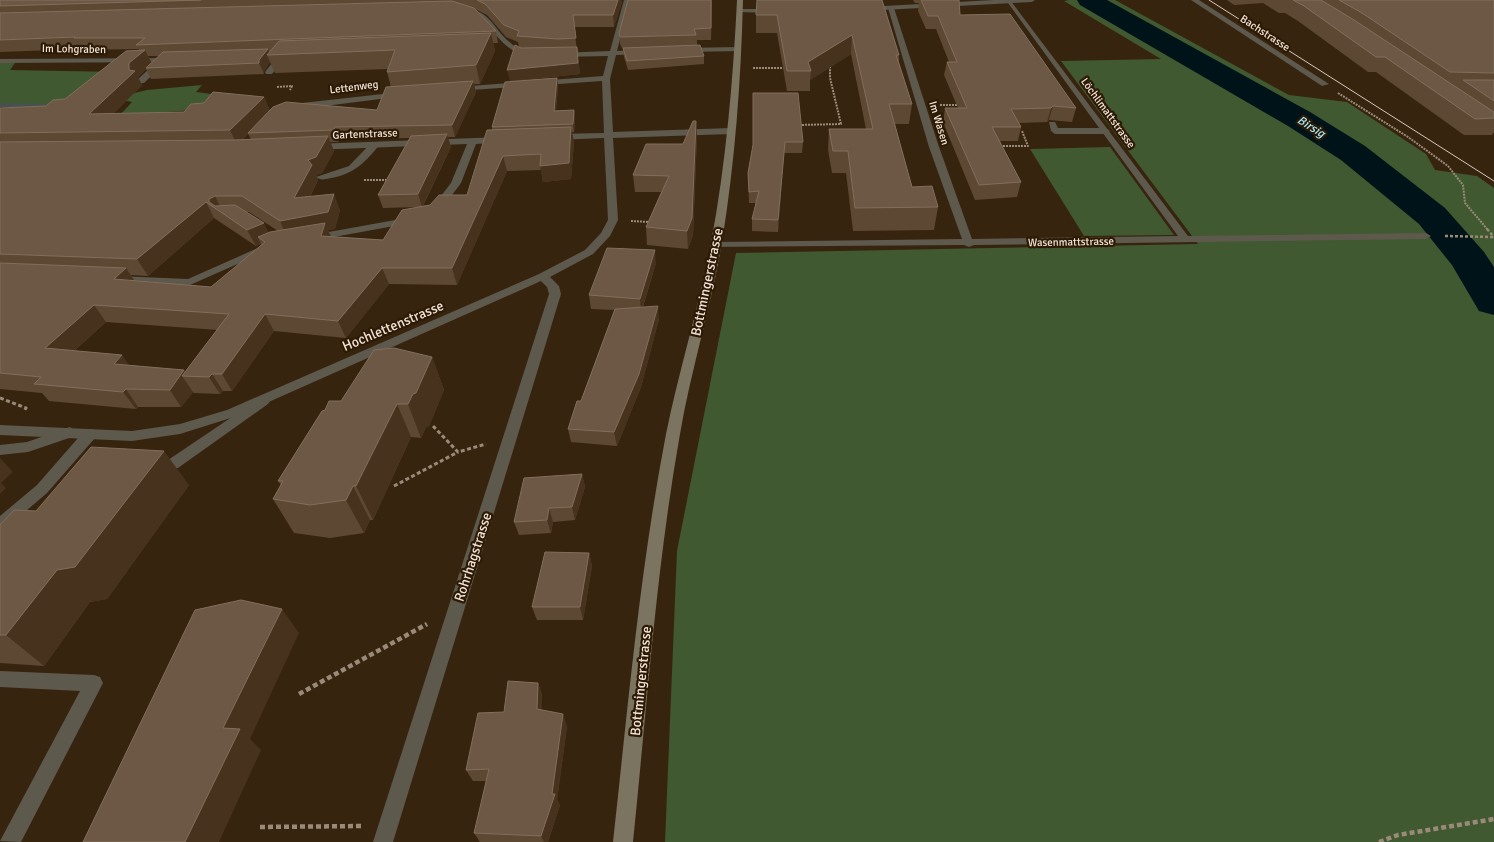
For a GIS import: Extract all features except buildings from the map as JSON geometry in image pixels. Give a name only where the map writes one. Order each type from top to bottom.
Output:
[{"type":"main road","name":"Bottmingerstrasse","points":[[623,842],[654,552],[673,434],[716,245],[724,197],[737,68],[740,0]]},
{"type":"street","points":[[613,220],[606,78],[627,0]]},
{"type":"street","points":[[923,0],[929,7]]},
{"type":"street","points":[[860,9],[929,7],[1032,0]]},
{"type":"street","name":"Bachstrasse","points":[[1194,0],[1324,84]]},
{"type":"street","name":"Löchlimattstrasse","points":[[1010,2],[1186,240]]},
{"type":"street","points":[[454,6],[474,11],[484,16],[507,47]]},
{"type":"street","name":"Im Wasen","points":[[890,8],[934,147],[969,244]]},
{"type":"street","points":[[740,11],[781,10]]},
{"type":"street","points":[[498,47],[507,47],[523,55],[542,55]]},
{"type":"street","points":[[677,50],[738,49]]},
{"type":"street","points":[[552,55],[650,52]]},
{"type":"street","points":[[272,56],[294,55]]},
{"type":"street","points":[[269,72],[282,56]]},
{"type":"street","points":[[141,80],[165,60]]},
{"type":"street","name":"Im Lohgraben","points":[[0,61],[184,60]]},
{"type":"street","points":[[450,90],[606,78]]},
{"type":"street","name":"Lettenweg","points":[[286,110],[299,105],[411,93]]},
{"type":"street","points":[[1052,124],[1055,130],[1106,131]]},
{"type":"street","points":[[540,138],[731,131]]},
{"type":"street","name":"Gartenstrasse","points":[[299,147],[511,139]]},
{"type":"street","points":[[305,239],[426,218],[456,183],[473,141]]},
{"type":"street","points":[[321,177],[354,169],[375,144]]},
{"type":"street","name":"Hochlettenstrasse","points":[[0,430],[132,436],[180,429],[232,413],[543,276],[589,252],[606,234],[613,220]]},
{"type":"street","name":"Wasenmattstrasse","points":[[716,245],[969,244],[1431,236]]},
{"type":"street","points":[[103,279],[190,282],[280,243]]},
{"type":"street","name":"Rohrhagstrasse","points":[[383,842],[555,294],[553,286],[543,276]]},
{"type":"street","points":[[173,464],[270,396]]},
{"type":"street","points":[[0,450],[28,447],[70,432]]},
{"type":"street","points":[[0,525],[42,489],[90,434]]},
{"type":"street","points":[[0,679],[94,683],[10,842]]},
{"type":"path","points":[[791,125],[841,124],[830,61]]},
{"type":"path","points":[[737,68],[786,68]]},
{"type":"path","points":[[822,69],[830,69]]},
{"type":"path","points":[[1324,84],[1408,137],[1448,166],[1463,185],[1465,204],[1494,237]]},
{"type":"path","points":[[922,105],[959,105]]},
{"type":"path","points":[[1000,146],[1028,146],[1022,131]]},
{"type":"path","points":[[613,220],[652,222]]},
{"type":"path","points":[[1431,236],[1494,237]]},
{"type":"path","points":[[433,426],[458,452]]},
{"type":"path","points":[[394,486],[458,452],[511,438]]},
{"type":"path","points":[[299,694],[456,608]]},
{"type":"path","points":[[1379,842],[1398,835],[1494,819]]},
{"type":"path","points":[[260,827],[388,826]]},
{"type":"green space","points":[[1115,0],[1289,95],[1347,102],[1426,154],[1435,170],[1477,176],[1494,188],[1494,842],[665,842],[677,551],[736,253],[1198,244],[1061,61],[1161,59],[1064,1]]},
{"type":"green space","points":[[17,60],[10,70],[119,72],[79,105],[0,105],[0,61]]},
{"type":"green space","points":[[202,85],[196,92],[227,96],[209,109],[120,115],[132,102],[114,98],[147,90]]},
{"type":"green space","points":[[1110,147],[1174,235],[1084,236],[1030,149]]},
{"type":"waterway","name":"Birsig","points":[[1089,0],[1299,119],[1353,153],[1432,216],[1470,261],[1494,302]]},
{"type":"waterway","points":[[0,105],[57,106]]},
{"type":"tram line","points":[[1209,0],[1494,181]]}]
